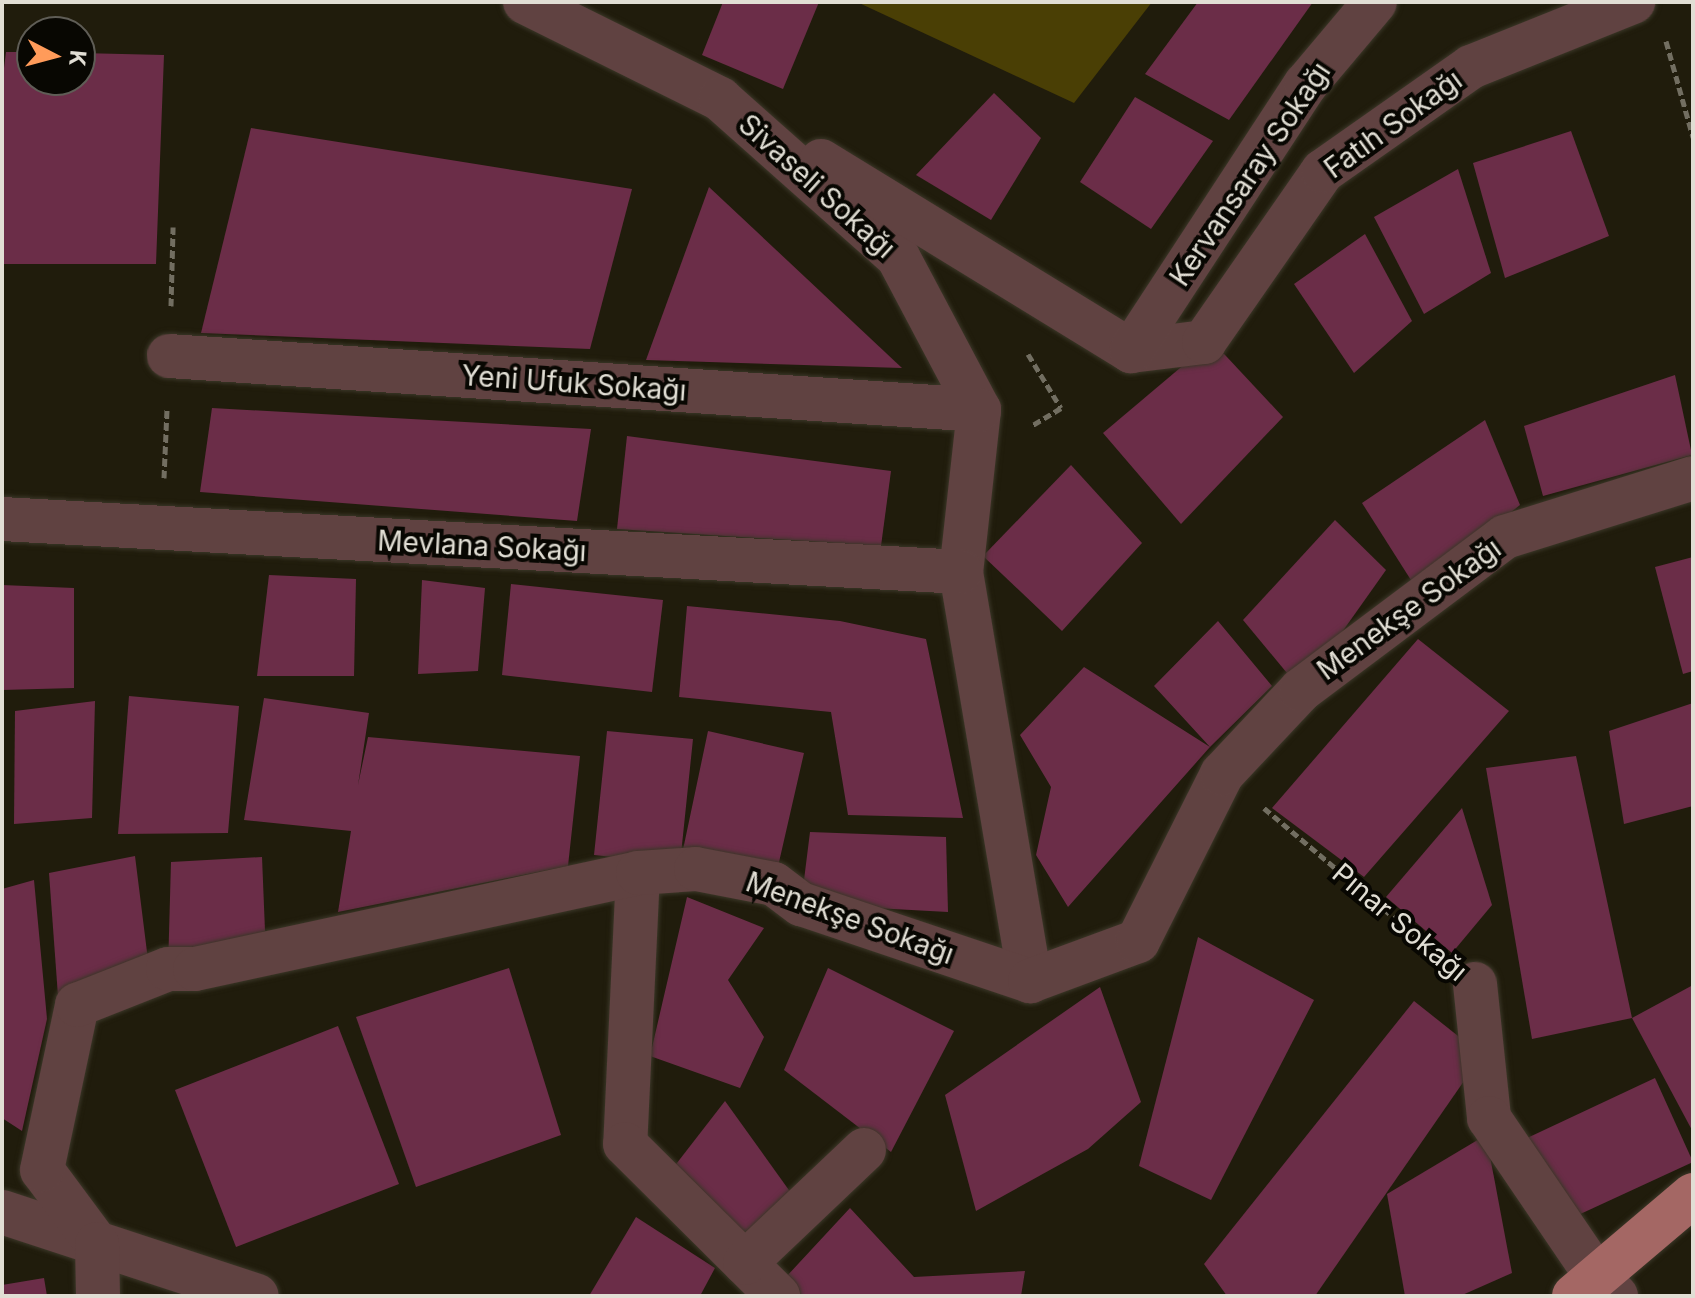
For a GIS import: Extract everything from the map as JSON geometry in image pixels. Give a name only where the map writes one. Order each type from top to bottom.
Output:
[{"type":"main road","points":[[1596,1290],[1693,1195]]},
{"type":"street","name":"Sivaseli Sokağı","points":[[525,2],[720,99],[898,257],[979,410]]},
{"type":"street","name":"Kervansaray Sokağı","points":[[1131,351],[1306,84],[1375,2]]},
{"type":"street","name":"Fatıh Sokağı","points":[[1131,351],[1204,342],[1323,171],[1471,67],[1633,2]]},
{"type":"street","points":[[720,99],[1131,351]]},
{"type":"street","name":"Yeni Ufuk Sokağı","points":[[169,356],[979,410]]},
{"type":"street","points":[[979,410],[961,572],[1030,981]]},
{"type":"street","name":"Menekşe Sokağı","points":[[97,1244],[42,1170],[77,1005],[168,969],[195,969],[638,873],[696,869],[774,884],[801,904],[1030,981],[1138,941],[1222,774],[1301,690],[1505,537],[1693,478]]},
{"type":"street","name":"Mevlana Sokağı","points":[[2,519],[961,572]]},
{"type":"street","points":[[638,873],[625,1144],[778,1296]]},
{"type":"street","name":"Pınar Sokağı","points":[[1475,984],[1489,1118],[1596,1290]]},
{"type":"street","points":[[745,1263],[864,1150]]},
{"type":"street","points":[[2,1212],[257,1296]]},
{"type":"street","points":[[97,1244],[98,1296]]},
{"type":"path","points":[[1663,32],[1693,137]]},
{"type":"path","points":[[1023,417],[1029,428],[1061,408],[1028,354]]},
{"type":"path","name":"Pınar Sokağı","points":[[1222,774],[1475,984]]},
{"type":"shaded area","points":[[857,2],[1152,2],[1074,103]]},
{"type":"building","points":[[723,2],[819,2],[783,89],[702,55]]},
{"type":"building","points":[[1198,2],[1313,2],[1229,120],[1145,74]]},
{"type":"building","points":[[6,52],[16,52],[16,96],[96,96],[96,53],[164,55],[156,264],[2,264],[2,84]]},
{"type":"building","points":[[994,93],[1041,138],[991,220],[916,175]]},
{"type":"building","points":[[1135,97],[1213,141],[1151,229],[1080,182]]},
{"type":"building","points":[[251,128],[632,189],[590,349],[201,333]]},
{"type":"building","points":[[1571,131],[1609,236],[1505,278],[1473,163]]},
{"type":"building","points":[[1458,169],[1491,273],[1424,314],[1374,217]]},
{"type":"building","points":[[709,187],[902,368],[646,360]]},
{"type":"building","points":[[1365,234],[1412,321],[1354,373],[1294,284]]},
{"type":"building","points":[[1212,341],[1283,417],[1181,524],[1103,433]]},
{"type":"building","points":[[1675,375],[1692,455],[1543,496],[1524,426]]},
{"type":"building","points":[[212,408],[591,429],[577,521],[200,492]]},
{"type":"building","points":[[1485,420],[1520,505],[1416,588],[1362,503]]},
{"type":"building","points":[[627,436],[891,471],[881,546],[617,529]]},
{"type":"building","points":[[1071,465],[1142,543],[1062,631],[983,556]]},
{"type":"building","points":[[1335,520],[1386,570],[1301,690],[1243,620]]},
{"type":"building","points":[[1693,557],[1693,671],[1683,674],[1655,567]]},
{"type":"building","points":[[269,575],[356,579],[354,676],[257,676]]},
{"type":"building","points":[[422,580],[485,588],[478,671],[418,674]]},
{"type":"building","points":[[511,584],[663,600],[652,692],[502,675]]},
{"type":"building","points":[[2,585],[74,588],[74,688],[2,690]]},
{"type":"building","points":[[687,606],[840,621],[926,639],[963,818],[848,815],[831,712],[679,697]]},
{"type":"building","points":[[1218,621],[1272,686],[1210,747],[1154,686]]},
{"type":"building","points":[[1418,639],[1509,711],[1364,877],[1272,808]]},
{"type":"building","points":[[1084,667],[1210,747],[1068,907],[1036,855],[1051,787],[1020,735]]},
{"type":"building","points":[[129,696],[239,706],[228,833],[118,834]]},
{"type":"building","points":[[264,698],[369,713],[358,785],[368,737],[580,756],[568,866],[338,912],[351,831],[244,820]]},
{"type":"building","points":[[95,701],[92,818],[14,824],[15,711]]},
{"type":"building","points":[[1693,703],[1693,806],[1624,824],[1609,731]]},
{"type":"building","points":[[607,731],[693,739],[680,864],[594,855]]},
{"type":"building","points":[[708,731],[804,753],[774,884],[680,864]]},
{"type":"building","points":[[1576,756],[1632,1018],[1532,1039],[1486,768]]},
{"type":"building","points":[[1462,808],[1492,905],[1452,953],[1386,897]]},
{"type":"building","points":[[810,832],[946,837],[948,912],[801,904]]},
{"type":"building","points":[[135,856],[150,976],[58,996],[49,873]]},
{"type":"building","points":[[262,857],[265,931],[168,969],[171,862]]},
{"type":"building","points":[[34,880],[47,1019],[22,1131],[2,1118],[2,889]]},
{"type":"building","points":[[687,897],[764,928],[728,980],[764,1037],[740,1088],[650,1056]]},
{"type":"building","points":[[1198,937],[1314,1000],[1211,1200],[1139,1166]]},
{"type":"building","points":[[509,968],[561,1135],[416,1187],[356,1017]]},
{"type":"building","points":[[828,968],[954,1031],[891,1152],[784,1070]]},
{"type":"building","points":[[1693,985],[1693,1132],[1632,1018]]},
{"type":"building","points":[[1100,987],[1141,1102],[1088,1149],[976,1211],[945,1095]]},
{"type":"building","points":[[1414,1001],[1482,1055],[1315,1296],[1227,1296],[1204,1264]]},
{"type":"building","points":[[338,1026],[399,1184],[236,1247],[175,1090]]},
{"type":"building","points":[[1655,1078],[1693,1162],[1563,1222],[1525,1139]]},
{"type":"building","points":[[725,1101],[791,1193],[746,1239],[663,1181]]},
{"type":"building","points":[[1486,1135],[1512,1273],[1460,1296],[1405,1296],[1387,1194]]},
{"type":"building","points":[[850,1208],[914,1277],[1025,1271],[1021,1296],[778,1296],[773,1291]]},
{"type":"building","points":[[636,1217],[715,1268],[700,1296],[589,1296]]},
{"type":"building","points":[[44,1278],[47,1296],[2,1296],[2,1285]]}]
